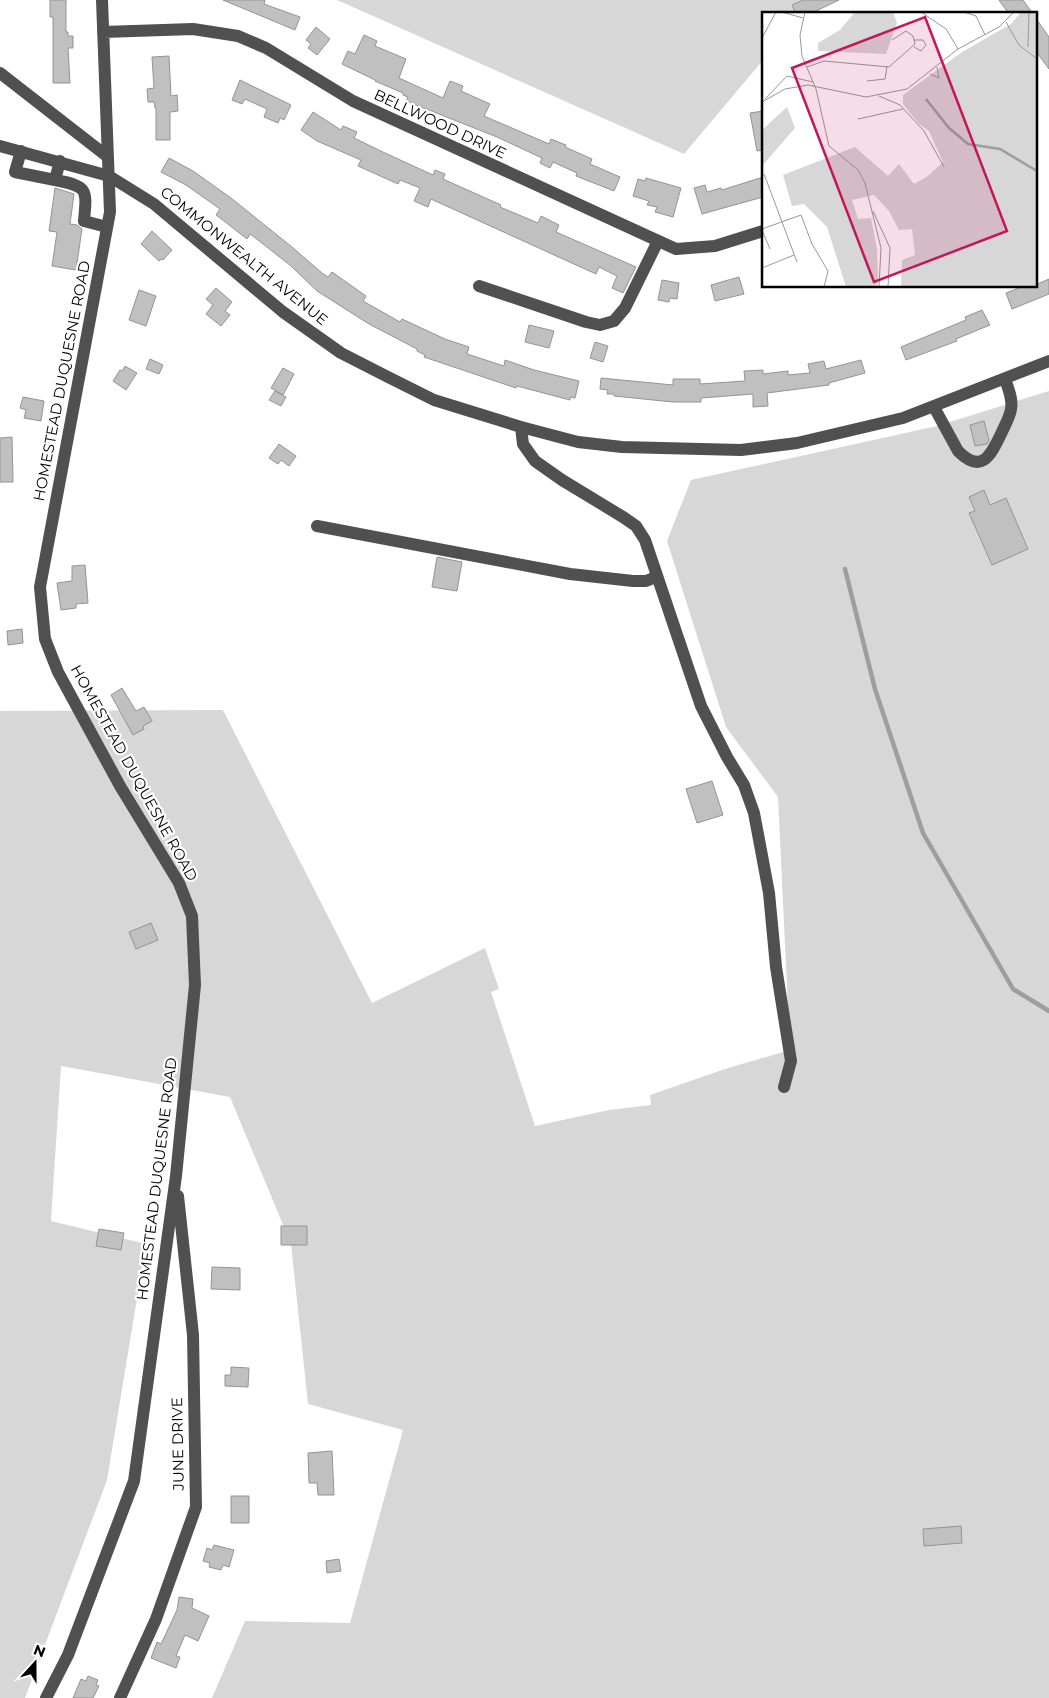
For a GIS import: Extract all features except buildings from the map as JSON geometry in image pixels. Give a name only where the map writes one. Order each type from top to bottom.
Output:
[{"type":"street","name":"HOMESTEAD DUQUESNE ROAD","points":[[46,1698],[68,1655],[134,1481],[176,1176],[195,985],[192,916],[179,883],[120,786],[58,672],[45,639],[40,587],[110,212],[102,0]]},
{"type":"street","name":"BELLWOOD DRIVE","points":[[103,32],[193,29],[238,36],[266,48],[353,101],[676,249],[715,246],[762,232]]},
{"type":"street","points":[[0,73],[108,156]]},
{"type":"street","name":"COMMONWEALTH AVENUE","points":[[0,146],[109,176],[154,204],[283,312],[341,352],[434,400],[521,427],[578,442],[622,447],[741,450],[797,443],[903,418],[1049,361]]},
{"type":"street","points":[[21,151],[15,172],[76,184],[82,189],[86,200],[84,221],[107,227]]},
{"type":"street","points":[[55,180],[60,161]]},
{"type":"street","points":[[479,286],[586,322],[600,324],[614,321],[625,308],[658,241]]},
{"type":"street","points":[[934,406],[963,456],[975,462],[984,461],[992,453],[1012,409],[1005,379]]},
{"type":"street","points":[[521,427],[523,444],[535,461],[636,526],[645,540],[701,706],[727,757],[744,785],[754,813],[768,893],[776,967],[791,1061],[784,1088]]},
{"type":"street","points":[[318,526],[570,574],[634,581],[646,581],[656,577]]},
{"type":"street","name":"JUNE DRIVE","points":[[120,1698],[156,1619],[196,1507],[193,1335],[176,1176]]},
{"type":"shaded area","points":[[337,0],[813,0],[804,12],[762,12],[762,61],[684,154]]},
{"type":"shaded area","points":[[1049,391],[1049,1698],[212,1698],[245,1621],[350,1623],[403,1430],[308,1404],[291,1244],[230,1097],[61,1066],[51,1221],[146,1244],[107,1480],[25,1698],[0,1698],[0,711],[223,710],[372,1003],[485,948],[499,989],[491,992],[535,1126],[609,1110],[651,1105],[650,1095],[725,1069],[790,1050],[778,797],[726,727],[667,541],[691,480],[937,426]]},
{"type":"waterway","points":[[845,569],[875,689],[923,833],[1013,989],[1049,1011]]}]
